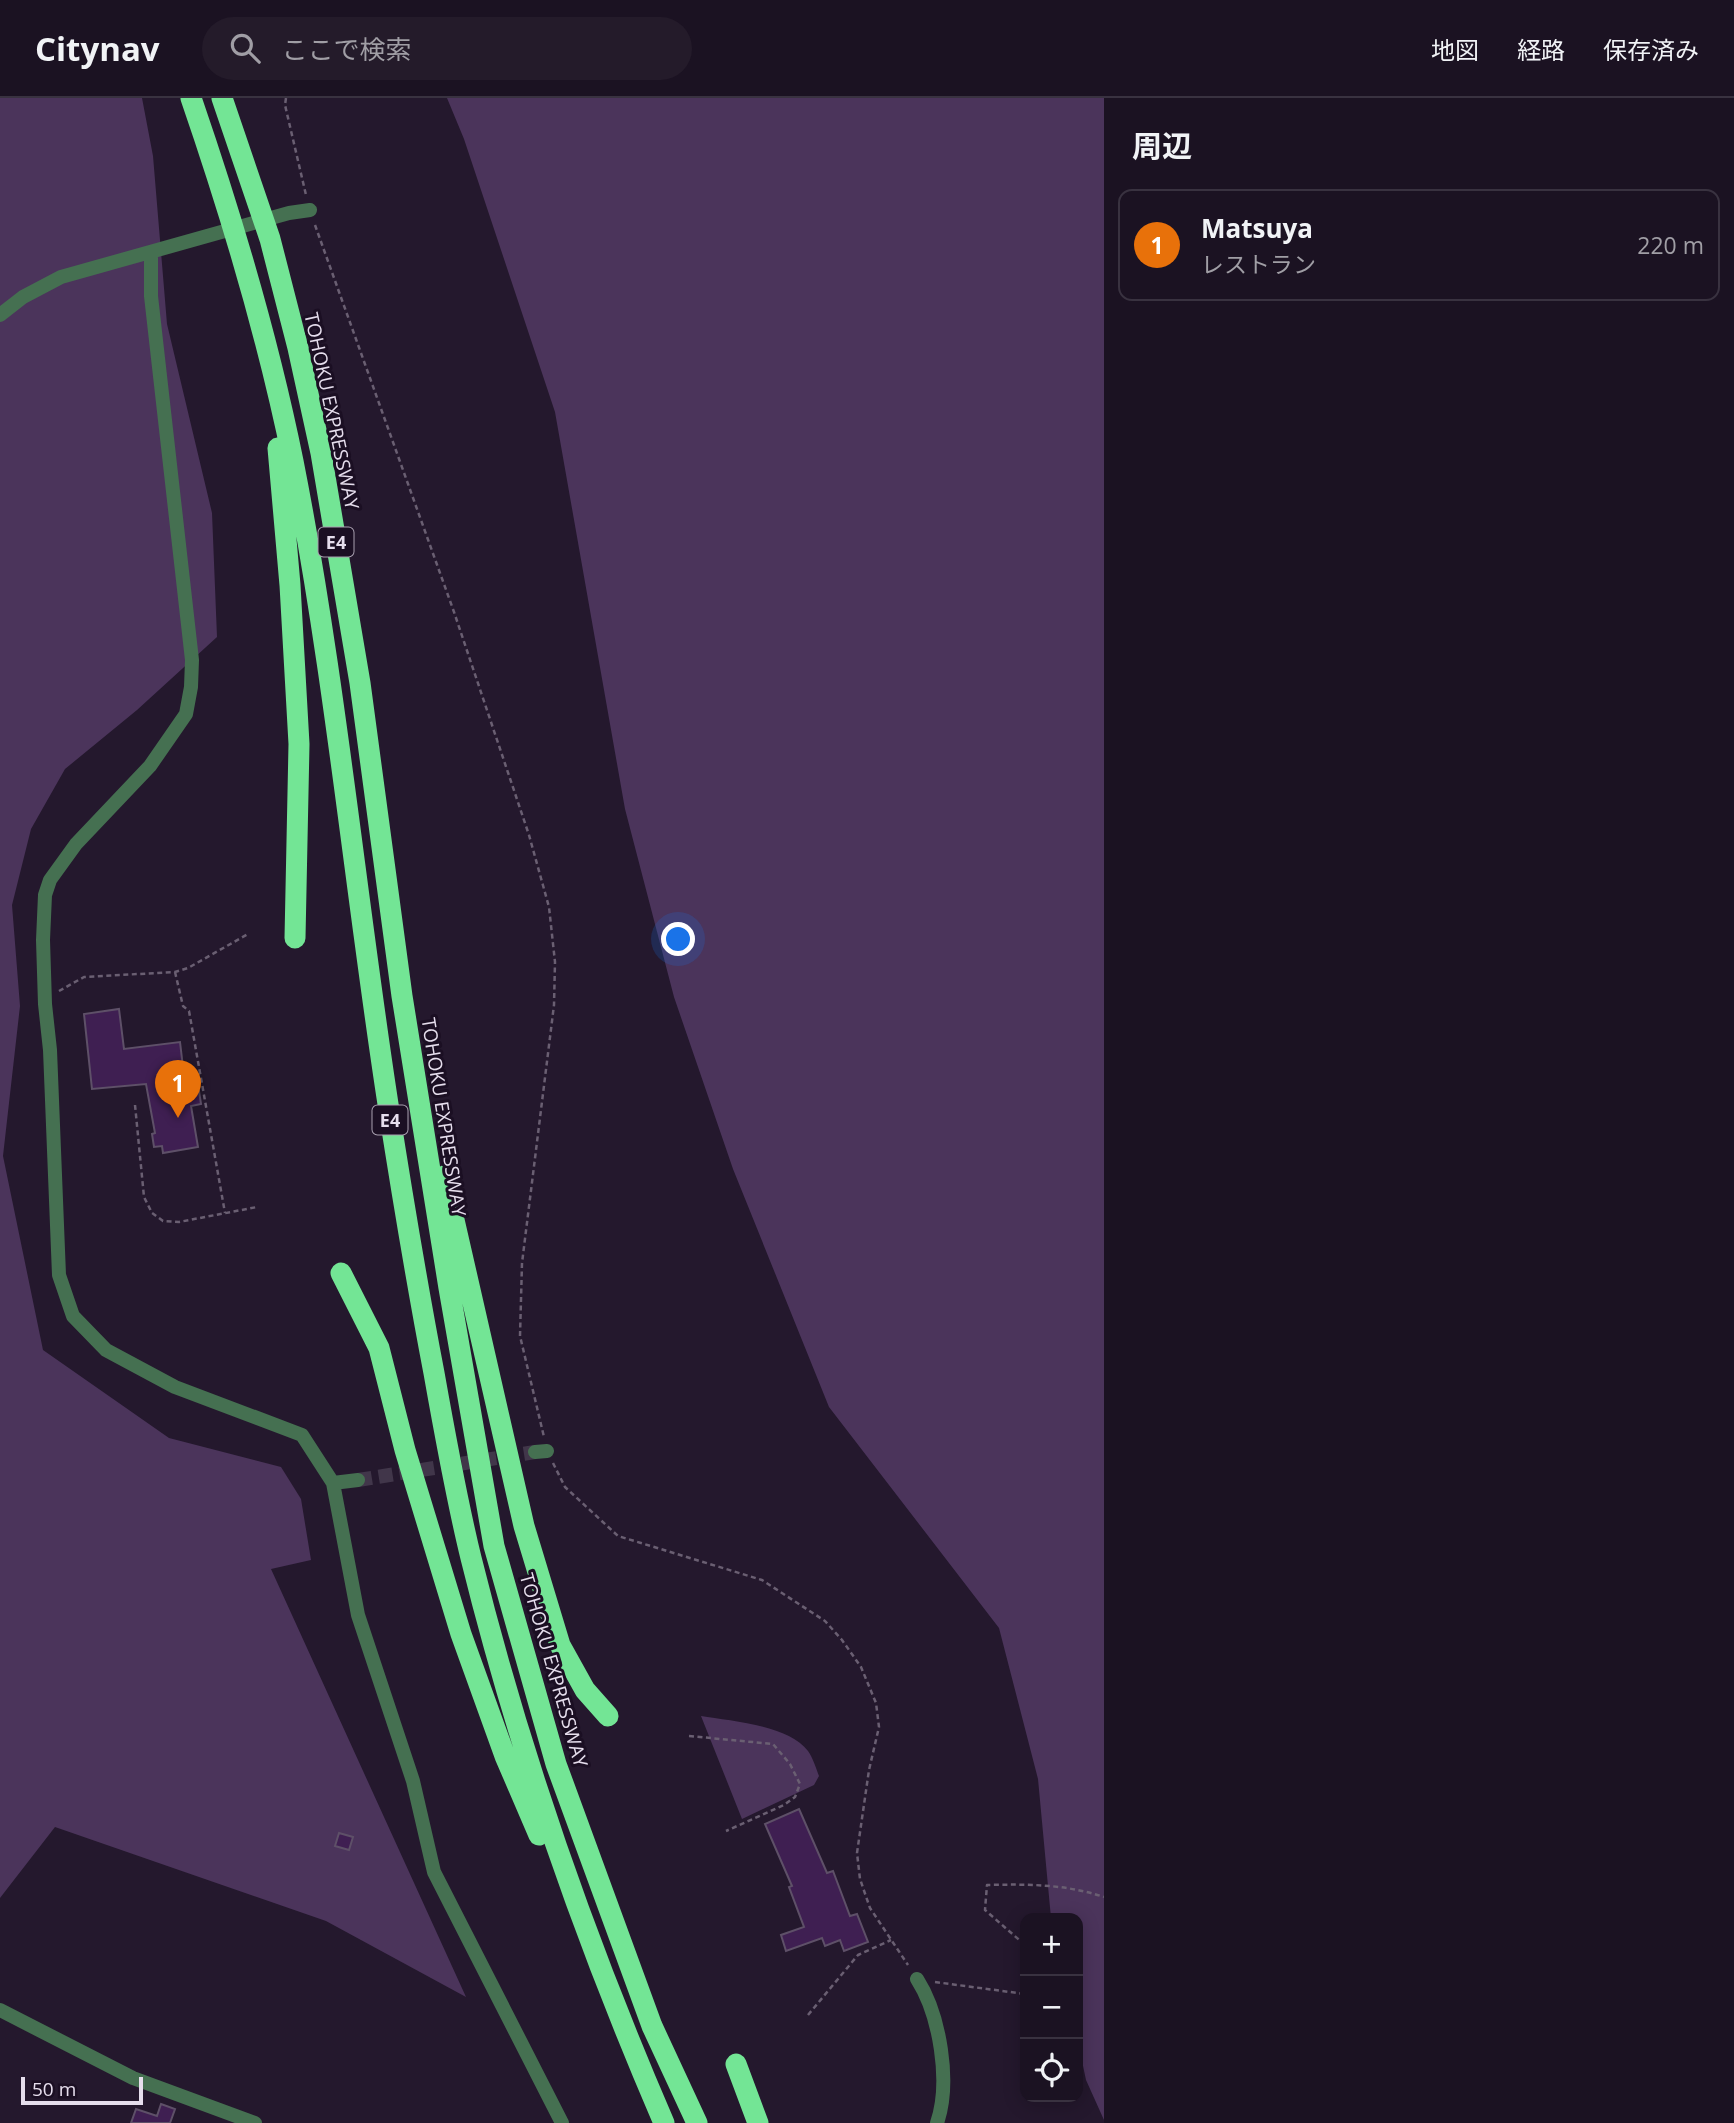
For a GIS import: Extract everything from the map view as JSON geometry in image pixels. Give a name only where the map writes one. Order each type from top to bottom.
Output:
[{"type":"highway","name":"E4","points":[[191,98],[240,248],[270,357],[292,459],[318,599],[389,1108],[419,1294],[470,1554],[498,1661],[565,1876],[627,2039],[664,2123]]},
{"type":"highway","name":"TOHOKU EXPRESSWAY","points":[[222,98],[270,239],[321,453],[364,710],[402,996],[449,1288],[498,1559],[556,1764],[652,2026],[696,2123]]},
{"type":"highway","points":[[270,357],[290,585],[299,744],[295,938]]},
{"type":"highway","points":[[402,996],[524,1526],[559,1645],[585,1690],[608,1716]]},
{"type":"highway","points":[[341,1273],[380,1348],[405,1450],[449,1594],[505,1756],[627,2039]]},
{"type":"highway","points":[[736,2064],[758,2123]]},
{"type":"street","points":[[0,315],[23,297],[61,277],[289,213],[310,211]]},
{"type":"street","points":[[158,250],[151,296],[192,660],[191,687],[186,714],[150,766],[76,844],[50,880],[45,895],[44,1001],[50,1050],[59,1275],[73,1317],[106,1350],[175,1387],[302,1435],[333,1483],[358,1615],[413,1781],[434,1872],[562,2123]]},
{"type":"street","points":[[333,1483],[358,1480]]},
{"type":"street","points":[[917,1979],[927,1994],[937,2029],[944,2087],[937,2123]]},
{"type":"street","points":[[0,2010],[133,2078],[255,2123]]},
{"type":"path","points":[[286,98],[285,105],[310,211],[454,612],[530,835],[549,907],[555,962],[554,1005],[522,1263],[520,1336],[541,1452],[565,1487],[618,1536],[762,1580],[825,1621],[842,1640],[861,1667],[876,1703],[879,1727],[869,1770],[857,1853],[860,1879],[870,1908],[917,1979],[1020,1993]]},
{"type":"path","points":[[44,1001],[84,976],[175,972],[188,968],[248,934]]},
{"type":"path","points":[[175,972],[183,1006],[189,1011],[225,1213]]},
{"type":"path","points":[[135,1105],[144,1197],[152,1213],[163,1221],[179,1222],[257,1207]]},
{"type":"path","points":[[689,1736],[773,1744],[790,1764],[800,1784],[795,1797],[784,1805],[726,1831]]},
{"type":"path","points":[[1020,1941],[985,1910],[987,1885],[1045,1884],[1081,1889],[1104,1897]]},
{"type":"path","points":[[808,2015],[858,1955],[891,1940]]},
{"type":"shaded area","points":[[0,98],[142,98],[153,156],[167,324],[212,513],[217,637],[137,710],[65,769],[31,829],[12,905],[20,1006],[3,1156],[43,1350],[169,1438],[281,1467],[301,1499],[311,1560],[271,1569],[466,1997],[326,1921],[55,1827],[0,1898]]},
{"type":"shaded area","points":[[447,98],[1104,98],[1104,2120],[1086,2080],[1083,2066],[1083,1913],[1051,1913],[1038,1779],[999,1628],[829,1407],[733,1169],[674,997],[625,809],[555,412],[464,139]]},
{"type":"shaded area","points":[[701,1716],[759,1726],[799,1742],[810,1754],[819,1776],[814,1785],[742,1819]]},
{"type":"building","points":[[119,1009],[124,1049],[180,1042],[188,1093],[199,1091],[201,1104],[191,1106],[198,1147],[163,1153],[162,1146],[154,1147],[152,1134],[155,1133],[146,1084],[92,1089],[84,1014]]},
{"type":"building","points":[[799,1809],[827,1873],[833,1871],[850,1916],[857,1914],[868,1942],[844,1951],[840,1940],[825,1946],[822,1938],[786,1951],[781,1935],[804,1927],[789,1887],[792,1886],[765,1824]]},
{"type":"building","points":[[339,1833],[353,1837],[349,1850],[335,1846]]},
{"type":"building","points":[[161,2104],[175,2109],[170,2123],[131,2123],[136,2109],[157,2116]]},
{"type":"tunnel","points":[[358,1480],[535,1452]]},
{"type":"place","name":"Matsuya","points":[[178,1118]]}]
